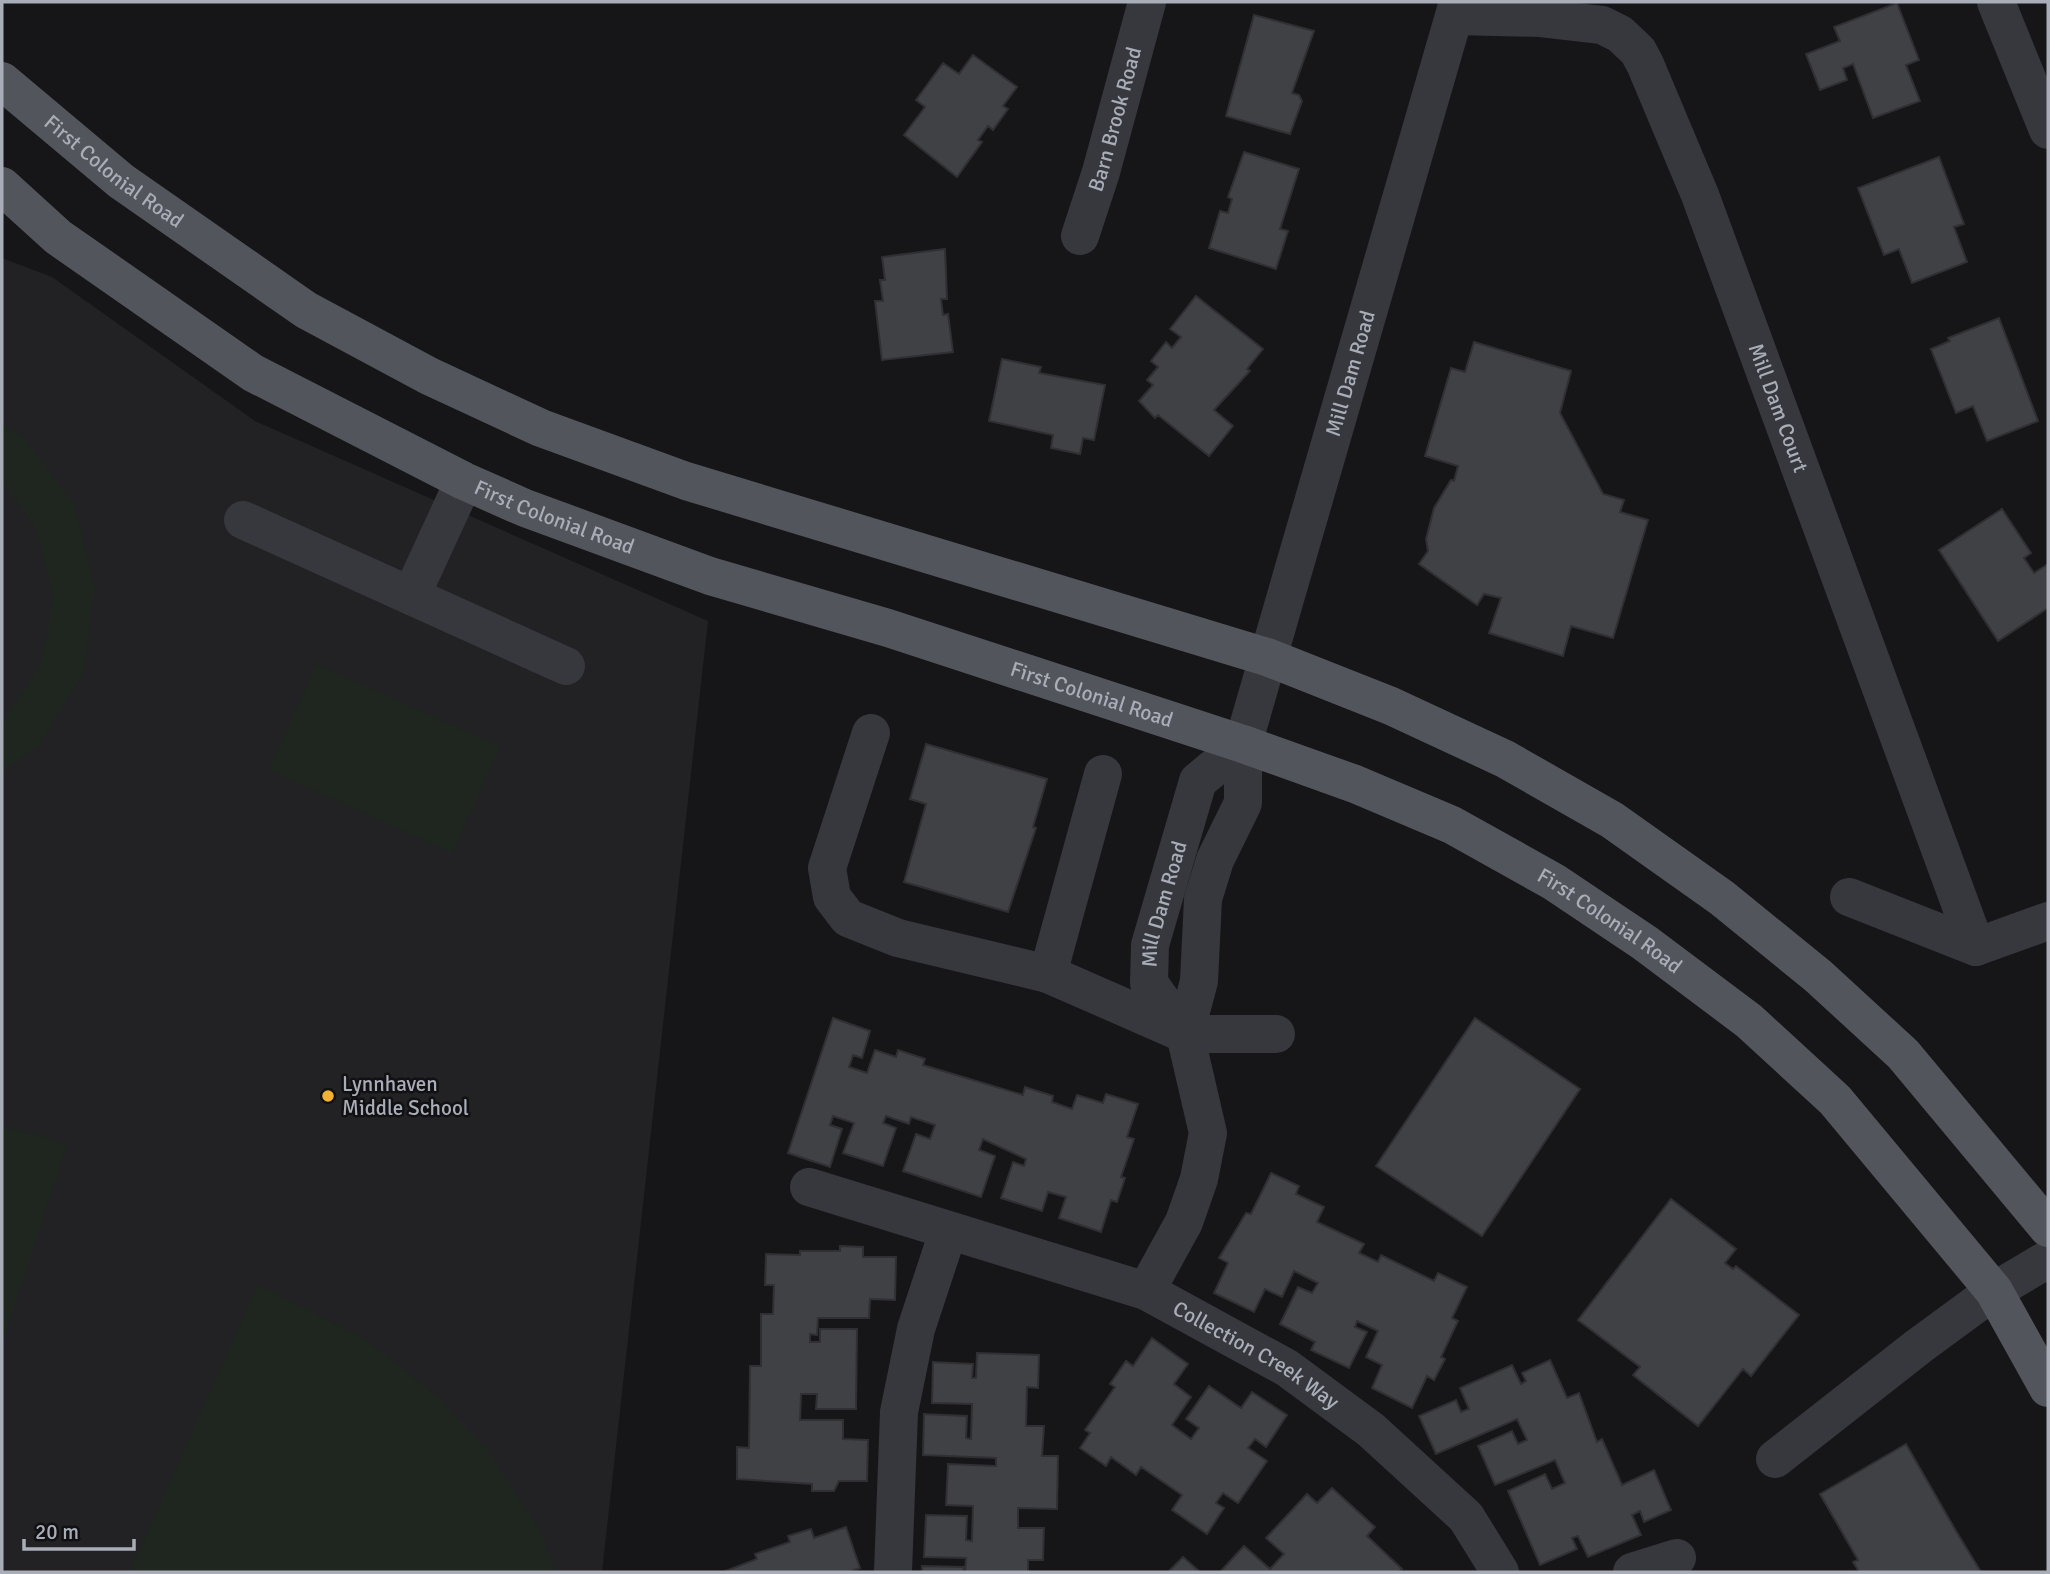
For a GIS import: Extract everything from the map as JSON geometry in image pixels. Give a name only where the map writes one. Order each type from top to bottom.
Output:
[{"type":"main road","name":"First Colonial Road","points":[[2,81],[121,181],[306,310],[429,376],[528,422],[686,481],[1266,657],[1391,706],[1505,759],[1612,820],[1722,898],[1818,976],[1903,1054],[2048,1228]]},
{"type":"main road","name":"First Colonial Road","points":[[2,186],[58,237],[253,373],[464,481],[525,508],[710,576],[888,628],[1243,744],[1355,784],[1452,825],[1554,882],[1645,943],[1749,1021],[1835,1100],[1994,1291],[2048,1388]]},
{"type":"street","name":"Barn Brook Road","points":[[1080,236],[1101,172],[1147,2]]},
{"type":"street","points":[[1996,2],[2048,130]]},
{"type":"street","name":"Mill Dam Court","points":[[1457,9],[1602,25],[1621,18],[1645,64],[1700,195],[1976,947]]},
{"type":"street","name":"Mill Dam Road","points":[[1185,1034],[1199,981],[1203,899],[1215,860],[1243,803],[1243,744],[1266,657],[1457,9]]},
{"type":"street","points":[[411,596],[464,481]]},
{"type":"street","points":[[243,520],[566,666]]},
{"type":"street","points":[[871,733],[827,868],[832,897],[848,918],[898,938],[1048,974],[1185,1034],[1276,1034]]},
{"type":"street","name":"Mill Dam Road","points":[[1146,1292],[1184,1222],[1199,1179],[1208,1133],[1185,1034],[1149,983],[1150,945],[1198,781],[1243,744]]},
{"type":"street","points":[[1048,974],[1103,774]]},
{"type":"street","points":[[1849,897],[1976,947],[2048,921]]},
{"type":"street","name":"Collection Creek Way","points":[[809,1187],[1146,1292],[1287,1368],[1371,1430],[1466,1517],[1500,1572]]},
{"type":"street","points":[[893,1572],[899,1412],[916,1329],[948,1232]]},
{"type":"street","points":[[1775,1460],[1919,1346],[1994,1291],[2048,1259]]},
{"type":"street","points":[[1632,1572],[1677,1558]]},
{"type":"shaded area","name":"Lynnhaven Middle School","points":[[2,258],[52,277],[255,421],[708,621],[602,1572],[2,1572]]},
{"type":"shaded area","points":[[2,423],[24,438],[75,506],[95,589],[83,674],[38,747],[2,772],[2,724],[42,663],[53,596],[37,530],[2,480]]},
{"type":"shaded area","points":[[317,664],[500,747],[452,853],[269,770]]},
{"type":"shaded area","points":[[2,1127],[67,1145],[2,1345]]},
{"type":"shaded area","points":[[258,1285],[363,1338],[433,1393],[486,1448],[541,1532],[556,1572],[130,1572]]},
{"type":"building","points":[[1897,3],[1919,60],[1906,65],[1920,101],[1873,118],[1853,64],[1843,68],[1847,80],[1820,90],[1806,54],[1840,41],[1834,27]]},
{"type":"building","points":[[1254,15],[1314,31],[1292,93],[1299,95],[1302,101],[1290,134],[1226,116]]},
{"type":"building","points":[[973,55],[1017,87],[1003,106],[1008,109],[993,130],[988,126],[978,140],[982,142],[957,177],[904,135],[925,107],[916,100],[943,63],[959,74]]},
{"type":"building","points":[[1244,152],[1299,169],[1280,229],[1288,231],[1276,269],[1209,248],[1220,211],[1228,213],[1232,199],[1228,197]]},
{"type":"building","points":[[1939,157],[1964,224],[1954,227],[1967,262],[1912,283],[1899,249],[1884,255],[1858,188]]},
{"type":"building","points":[[945,249],[947,299],[941,299],[943,315],[948,314],[953,352],[882,360],[875,301],[883,301],[880,280],[885,280],[882,257]]},
{"type":"building","points":[[1196,296],[1263,349],[1247,369],[1250,371],[1214,410],[1233,426],[1209,456],[1158,415],[1155,418],[1139,401],[1153,385],[1147,380],[1158,367],[1151,361],[1166,342],[1172,348],[1181,337],[1170,329]]},
{"type":"building","points":[[1999,318],[2038,421],[1987,441],[1973,406],[1956,413],[1931,349],[1950,341],[1948,338]]},
{"type":"building","points":[[1474,342],[1571,371],[1560,413],[1603,494],[1624,500],[1620,512],[1648,520],[1613,638],[1571,626],[1563,656],[1489,633],[1501,598],[1484,594],[1477,605],[1419,564],[1428,551],[1426,539],[1434,508],[1451,480],[1454,481],[1458,466],[1425,456],[1451,368],[1465,372]]},
{"type":"building","points":[[1002,359],[1041,367],[1039,373],[1105,385],[1094,440],[1083,438],[1080,454],[1051,448],[1053,435],[989,421]]},
{"type":"building","points":[[2002,509],[2031,553],[2024,558],[2034,573],[2048,564],[2048,608],[1998,641],[1939,550]]},
{"type":"building","points":[[926,744],[1047,779],[1033,827],[1036,828],[1008,912],[904,882],[926,804],[910,799]]},
{"type":"building","points":[[833,1018],[870,1031],[862,1058],[853,1055],[849,1067],[867,1073],[875,1050],[896,1057],[898,1050],[925,1059],[923,1065],[1023,1095],[1025,1087],[1053,1096],[1052,1102],[1072,1109],[1077,1095],[1103,1103],[1106,1094],[1138,1104],[1127,1137],[1134,1139],[1121,1177],[1125,1178],[1117,1202],[1111,1200],[1101,1232],[1059,1218],[1066,1197],[1048,1192],[1042,1211],[1001,1198],[1013,1162],[1024,1166],[1026,1159],[983,1139],[979,1150],[995,1156],[981,1197],[903,1171],[916,1134],[930,1139],[935,1125],[911,1117],[909,1124],[886,1116],[883,1123],[896,1128],[883,1166],[843,1153],[854,1123],[833,1116],[830,1125],[842,1129],[830,1167],[788,1153]]},
{"type":"building","points":[[1475,1018],[1580,1089],[1482,1236],[1376,1166]]},
{"type":"building","points":[[1271,1173],[1299,1186],[1296,1194],[1324,1207],[1317,1222],[1364,1244],[1359,1253],[1378,1262],[1381,1255],[1434,1281],[1438,1273],[1467,1287],[1452,1318],[1458,1321],[1441,1357],[1445,1359],[1434,1380],[1427,1376],[1412,1408],[1372,1388],[1382,1365],[1366,1357],[1378,1331],[1357,1321],[1355,1327],[1367,1332],[1349,1368],[1311,1350],[1315,1342],[1280,1324],[1298,1287],[1312,1293],[1318,1283],[1294,1271],[1282,1297],[1265,1289],[1254,1312],[1214,1293],[1228,1263],[1219,1258],[1246,1213],[1251,1214]]},
{"type":"building","points":[[1671,1199],[1736,1249],[1725,1263],[1733,1269],[1736,1266],[1799,1315],[1751,1376],[1743,1369],[1698,1426],[1633,1375],[1640,1367],[1578,1320]]},
{"type":"building","points":[[840,1246],[863,1247],[863,1257],[896,1257],[895,1300],[870,1299],[869,1318],[818,1318],[817,1335],[810,1334],[810,1342],[820,1342],[820,1329],[857,1329],[856,1409],[816,1409],[817,1394],[801,1394],[800,1420],[843,1420],[843,1439],[868,1440],[867,1481],[839,1481],[834,1491],[812,1491],[812,1484],[737,1479],[737,1447],[749,1448],[750,1366],[761,1366],[761,1314],[773,1314],[774,1285],[765,1285],[766,1254],[800,1255],[800,1251],[840,1251]]},
{"type":"building","points":[[1152,1338],[1188,1364],[1174,1384],[1191,1397],[1172,1425],[1191,1439],[1199,1428],[1186,1419],[1209,1386],[1241,1408],[1252,1392],[1287,1415],[1266,1447],[1255,1439],[1248,1448],[1267,1461],[1238,1503],[1223,1493],[1216,1503],[1224,1508],[1207,1534],[1172,1510],[1182,1495],[1141,1467],[1136,1475],[1111,1457],[1106,1466],[1080,1448],[1090,1433],[1085,1430],[1115,1387],[1110,1384],[1126,1361],[1133,1366]]},
{"type":"building","points":[[977,1353],[1039,1355],[1038,1388],[1027,1387],[1026,1426],[1044,1426],[1042,1456],[1058,1456],[1057,1509],[1018,1508],[1018,1528],[1044,1528],[1043,1560],[1028,1560],[1028,1572],[965,1572],[966,1558],[924,1557],[926,1515],[967,1516],[966,1540],[972,1541],[973,1506],[946,1505],[948,1464],[996,1466],[996,1458],[923,1455],[924,1414],[967,1416],[966,1438],[971,1439],[972,1404],[932,1403],[933,1362],[973,1364],[972,1378],[976,1378]]},
{"type":"building","points":[[1550,1360],[1567,1398],[1579,1393],[1597,1442],[1602,1439],[1622,1485],[1654,1470],[1671,1510],[1644,1522],[1640,1511],[1632,1515],[1641,1535],[1588,1557],[1578,1536],[1572,1538],[1577,1549],[1540,1565],[1508,1491],[1545,1474],[1552,1489],[1565,1483],[1555,1460],[1495,1485],[1478,1446],[1512,1431],[1518,1444],[1527,1440],[1517,1419],[1436,1454],[1419,1416],[1456,1400],[1461,1412],[1469,1409],[1460,1388],[1512,1365],[1521,1384],[1526,1381],[1522,1373]]},
{"type":"building","points":[[1906,1444],[1981,1572],[1859,1572],[1853,1562],[1858,1560],[1820,1494]]},
{"type":"building","points":[[1332,1488],[1375,1527],[1367,1536],[1402,1569],[1398,1572],[1220,1572],[1244,1546],[1270,1569],[1284,1554],[1266,1538],[1307,1494],[1317,1503]]},
{"type":"building","points":[[846,1527],[860,1568],[848,1572],[723,1572],[757,1559],[755,1554],[790,1542],[788,1536],[811,1529],[814,1538]]},
{"type":"building","points":[[1183,1557],[1200,1572],[1168,1572]]},
{"type":"building","points":[[922,1566],[964,1567],[963,1572],[922,1572]]},
{"type":"place","name":"Lynnhaven Middle School","points":[[328,1096]]}]
